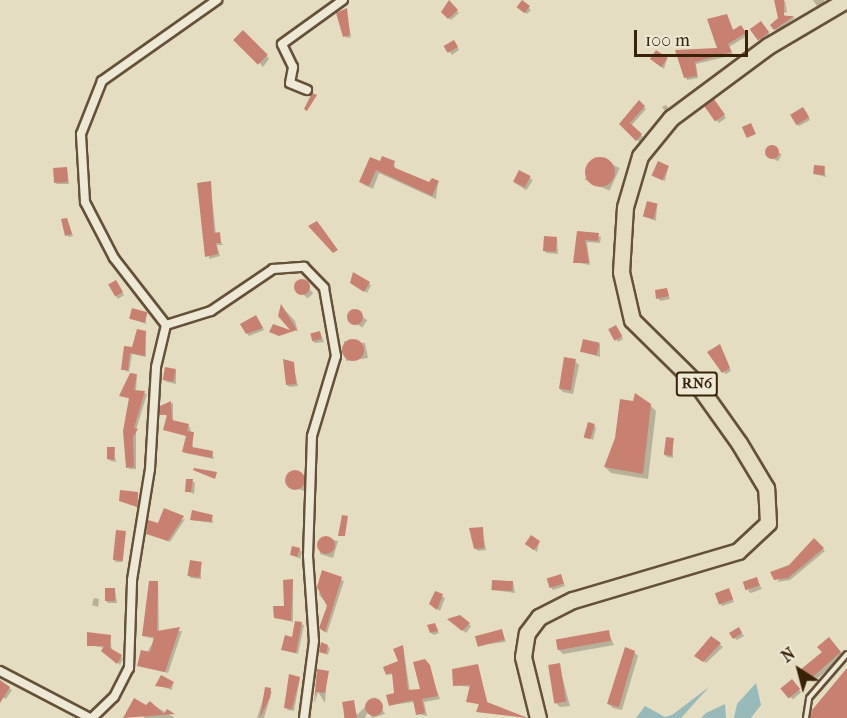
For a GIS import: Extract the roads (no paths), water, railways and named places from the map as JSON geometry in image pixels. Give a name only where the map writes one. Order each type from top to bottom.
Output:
[{"type":"highway","name":"RN6","points":[[538,718],[523,657],[527,633],[539,617],[573,600],[738,551],[768,523],[766,488],[739,444],[697,384],[633,320],[621,272],[625,207],[640,156],[671,118],[768,46],[846,0]]},
{"type":"street","points":[[166,326],[114,258],[85,202],[81,134],[102,81],[217,0]]},
{"type":"street","points":[[307,90],[290,83],[293,67],[282,44],[343,0]]},
{"type":"street","points":[[166,326],[211,311],[273,269],[304,267],[324,288],[336,356],[312,436],[308,556],[314,641],[304,718]]},
{"type":"street","points":[[0,671],[91,718],[114,698],[129,668],[132,580],[150,469],[156,367],[166,326]]},
{"type":"lane","points":[[806,718],[809,698],[847,654]]},
{"type":"water","points":[[756,683],[761,705],[751,718],[734,718],[737,704]]},
{"type":"water","points":[[709,687],[681,718],[636,718],[645,706],[665,717],[672,715]]},
{"type":"water","points":[[725,704],[726,718],[701,718],[706,713]]}]
